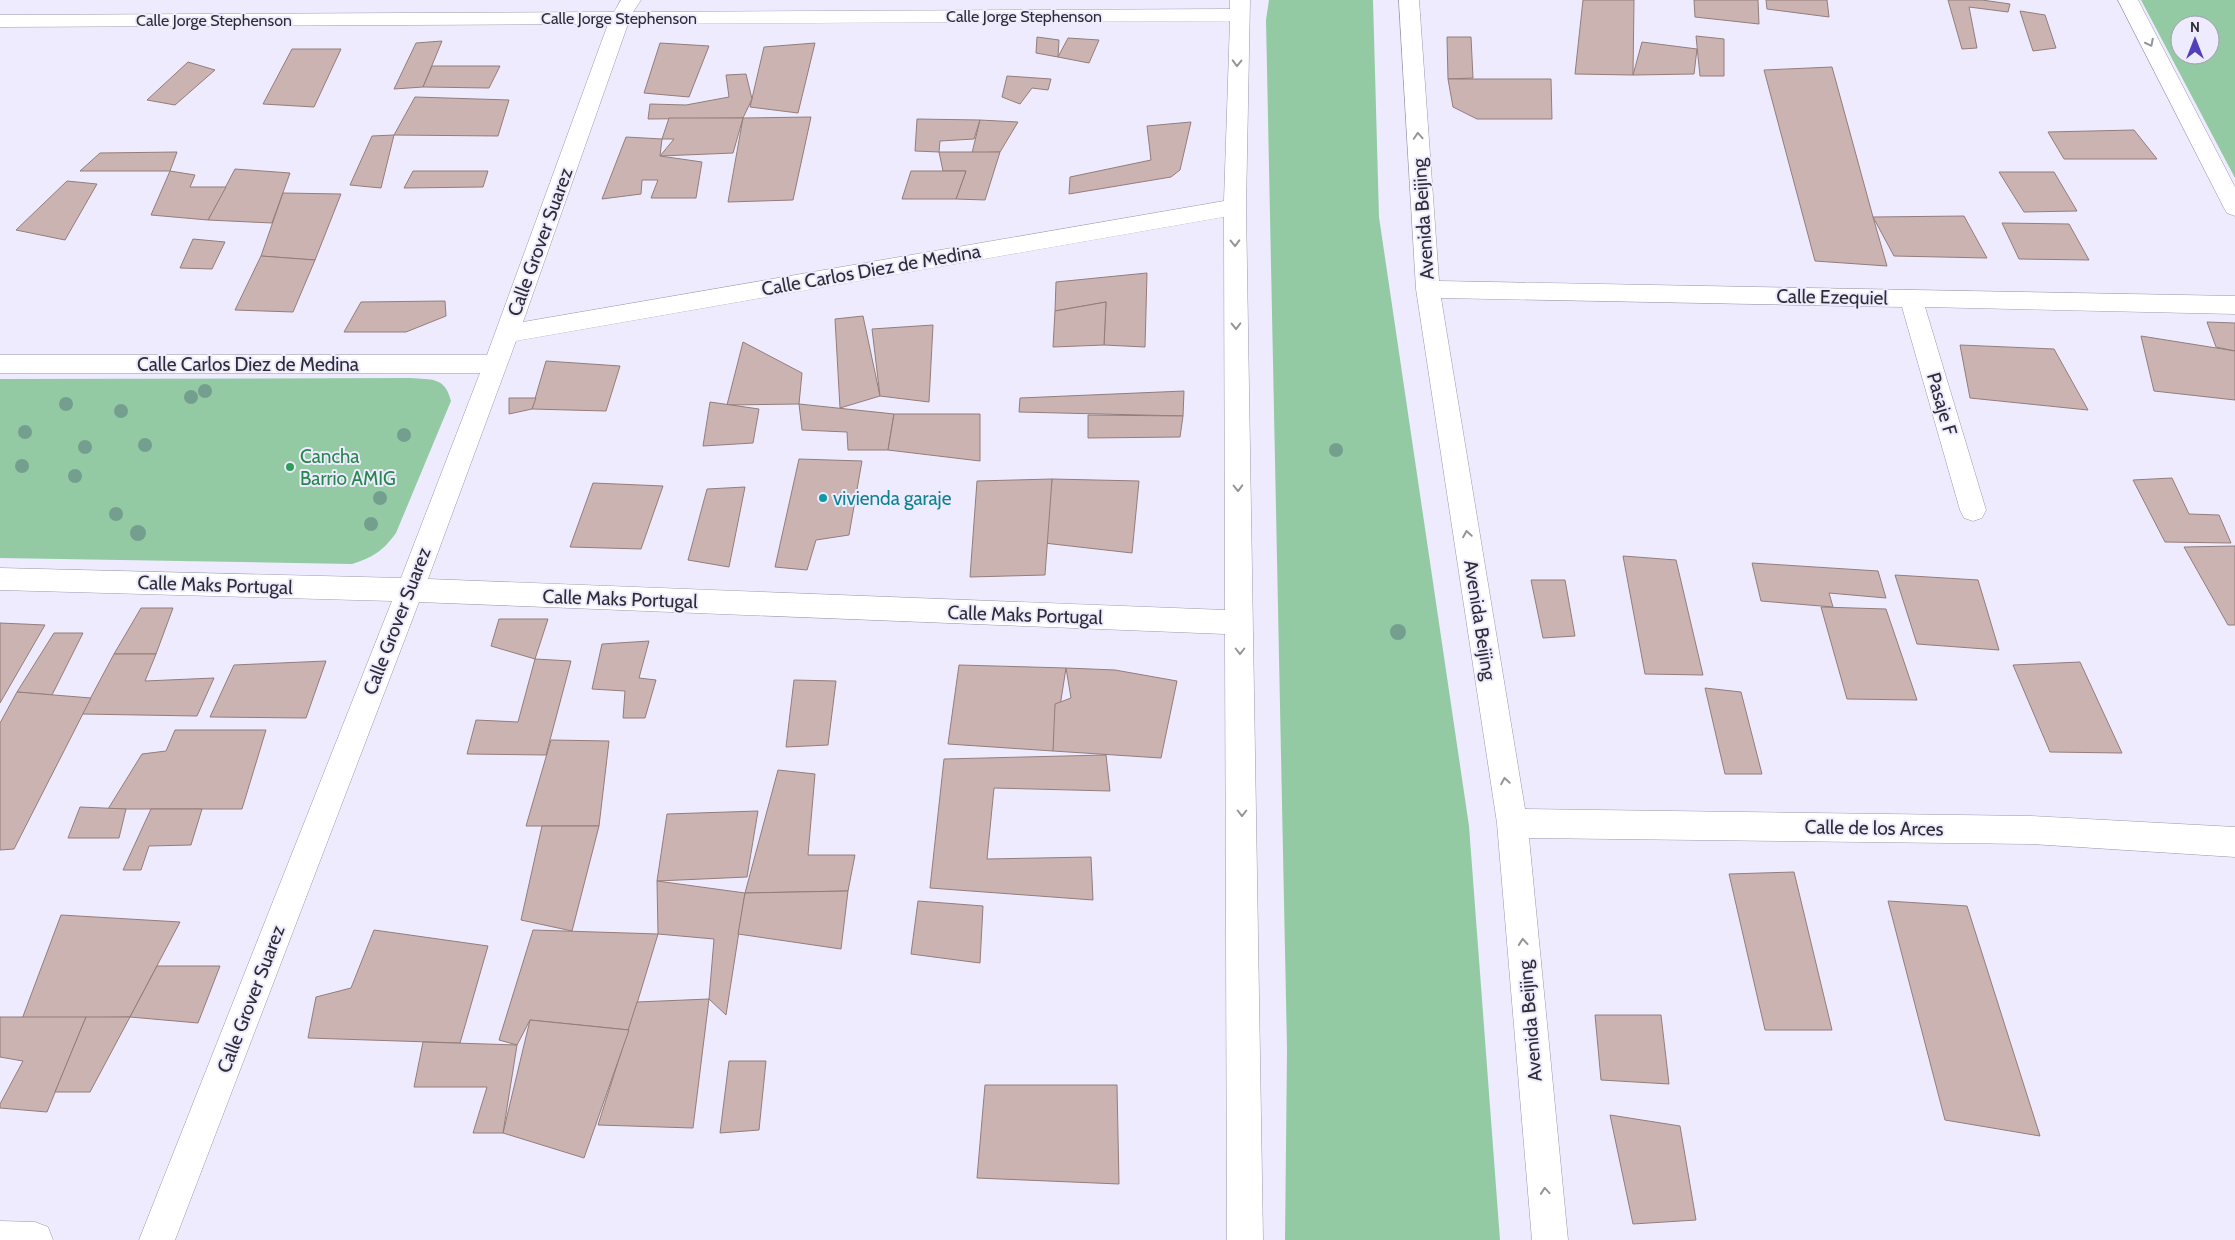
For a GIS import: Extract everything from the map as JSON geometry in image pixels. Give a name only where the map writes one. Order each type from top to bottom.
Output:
[{"type":"street","points":[[261,20],[274,0]]},
{"type":"street","name":"Avenida Beijing","points":[[1409,0],[1428,289],[1512,823],[1550,1240]]},
{"type":"street","points":[[2128,0],[2235,208]]},
{"type":"street","points":[[1239,7],[1235,207],[1245,1240]]},
{"type":"street","name":"Calle Jorge Stephenson","points":[[0,21],[261,20],[626,9],[1239,7]]},
{"type":"street","name":"Calle Grover Suarez","points":[[157,1240],[410,590],[507,334],[626,9]]},
{"type":"street","name":"Calle Carlos Diez de Medina","points":[[507,334],[1235,207]]},
{"type":"street","name":"Calle Ezequiel","points":[[1428,289],[2235,305]]},
{"type":"street","name":"Pasaje F","points":[[1911,298],[1973,510]]},
{"type":"street","name":"Calle Carlos Diez de Medina","points":[[0,364],[495,364]]},
{"type":"street","name":"Calle Maks Portugal","points":[[0,579],[410,590],[1240,623]]},
{"type":"street","name":"Calle de los Arces","points":[[1512,823],[2031,830],[2235,842]]},
{"type":"street","points":[[0,1239],[35,1240]]},
{"type":"green space","points":[[1269,0],[1373,0],[1379,217],[1469,826],[1500,1240],[1285,1240],[1287,1049],[1266,20]]},
{"type":"green space","points":[[2141,0],[2235,0],[2235,178],[2175,65],[2220,65],[2220,15],[2170,15],[2170,55]]},
{"type":"green space","points":[[410,378],[441,383],[445,387],[451,401],[396,533],[377,553],[366,559],[352,564],[0,558],[0,379]]},
{"type":"building","points":[[1583,0],[1634,0],[1633,75],[1575,74]]},
{"type":"building","points":[[1694,0],[1758,0],[1759,24],[1695,17]]},
{"type":"building","points":[[1766,0],[1827,0],[1829,17],[1767,9]]},
{"type":"building","points":[[1948,0],[1982,0],[2010,4],[2008,12],[1969,7],[1977,48],[1962,49]]},
{"type":"building","points":[[2020,11],[2045,15],[2056,48],[2033,51]]},
{"type":"building","points":[[1696,36],[1724,39],[1724,76],[1700,76]]},
{"type":"building","points":[[1037,37],[1059,40],[1058,57],[1036,53]]},
{"type":"building","points":[[1447,37],[1471,37],[1473,78],[1448,79]]},
{"type":"building","points":[[1068,38],[1099,40],[1089,63],[1058,57]]},
{"type":"building","points":[[442,41],[423,87],[394,89],[416,43]]},
{"type":"building","points":[[1642,42],[1697,49],[1694,74],[1633,75]]},
{"type":"building","points":[[660,43],[709,46],[689,97],[644,93]]},
{"type":"building","points":[[815,43],[798,113],[750,107],[764,47]]},
{"type":"building","points":[[292,49],[341,49],[314,107],[263,104]]},
{"type":"building","points":[[188,62],[215,70],[175,105],[147,100]]},
{"type":"building","points":[[432,66],[500,66],[489,88],[423,87]]},
{"type":"building","points":[[1832,67],[1887,266],[1815,261],[1764,70]]},
{"type":"building","points":[[746,74],[752,99],[743,118],[648,119],[650,104],[686,105],[729,97],[726,75]]},
{"type":"building","points":[[1007,76],[1051,79],[1048,90],[1032,88],[1020,104],[1002,97]]},
{"type":"building","points":[[1448,79],[1551,79],[1552,119],[1477,119],[1453,107]]},
{"type":"building","points":[[415,97],[509,100],[498,136],[394,135]]},
{"type":"building","points":[[811,117],[793,200],[728,202],[743,118]]},
{"type":"building","points":[[669,118],[743,118],[733,153],[660,156],[674,139],[662,139]]},
{"type":"building","points":[[917,119],[980,120],[974,139],[940,141],[939,152],[915,151]]},
{"type":"building","points":[[980,120],[1018,122],[1000,152],[972,153]]},
{"type":"building","points":[[1191,122],[1180,170],[1171,177],[1069,194],[1070,177],[1151,160],[1147,126]]},
{"type":"building","points":[[2134,130],[2157,159],[2064,159],[2048,132]]},
{"type":"building","points":[[394,135],[381,188],[350,185],[372,136]]},
{"type":"building","points":[[626,137],[662,139],[660,156],[702,162],[696,198],[651,198],[658,180],[642,180],[641,194],[602,199]]},
{"type":"building","points":[[177,152],[170,171],[80,171],[100,153]]},
{"type":"building","points":[[939,152],[1000,152],[985,200],[956,199],[966,171],[943,171]]},
{"type":"building","points":[[235,169],[290,173],[272,223],[208,220]]},
{"type":"building","points":[[170,171],[195,175],[190,187],[226,187],[208,220],[151,215]]},
{"type":"building","points":[[413,171],[488,171],[483,187],[404,188]]},
{"type":"building","points":[[911,171],[966,171],[956,199],[902,199]]},
{"type":"building","points":[[1999,172],[2054,172],[2077,211],[2024,212]]},
{"type":"building","points":[[67,181],[97,184],[65,240],[16,230]]},
{"type":"building","points":[[283,193],[341,194],[315,260],[261,256]]},
{"type":"building","points":[[1964,216],[1987,258],[1894,256],[1873,217]]},
{"type":"building","points":[[2002,223],[2069,224],[2089,260],[2019,259]]},
{"type":"building","points":[[193,239],[225,242],[212,269],[180,268]]},
{"type":"building","points":[[261,256],[315,260],[293,312],[235,310]]},
{"type":"building","points":[[1147,273],[1145,347],[1104,345],[1106,302],[1055,311],[1056,282]]},
{"type":"building","points":[[445,301],[446,316],[406,332],[344,332],[361,302]]},
{"type":"building","points":[[1106,302],[1104,345],[1053,347],[1055,311]]},
{"type":"building","points":[[863,316],[880,396],[840,408],[835,319]]},
{"type":"building","points":[[2207,322],[2235,323],[2235,351],[2216,347]]},
{"type":"building","points":[[933,325],[929,402],[880,396],[872,329]]},
{"type":"building","points":[[2141,336],[2235,351],[2235,400],[2154,391]]},
{"type":"building","points":[[743,342],[802,373],[799,404],[727,405]]},
{"type":"building","points":[[1960,345],[2054,349],[2088,410],[1970,398]]},
{"type":"building","points":[[546,361],[620,366],[606,411],[532,409]]},
{"type":"building","points":[[1184,391],[1183,416],[1019,412],[1020,398]]},
{"type":"building","points":[[509,398],[536,398],[532,409],[509,414]]},
{"type":"building","points":[[710,402],[759,409],[753,443],[703,446]]},
{"type":"building","points":[[799,404],[894,414],[888,450],[848,450],[847,432],[802,430]]},
{"type":"building","points":[[894,414],[980,414],[980,461],[888,450]]},
{"type":"building","points":[[1088,415],[1183,416],[1180,437],[1088,438]]},
{"type":"building","name":"vivienda garaje","points":[[799,459],[862,461],[849,535],[816,540],[807,570],[775,567]]},
{"type":"building","points":[[2172,478],[2189,514],[2219,515],[2231,543],[2165,542],[2133,480]]},
{"type":"building","points":[[1052,479],[1139,481],[1132,553],[1044,543]]},
{"type":"building","points":[[1052,479],[1045,575],[970,577],[977,481]]},
{"type":"building","points":[[593,483],[663,486],[641,549],[570,547]]},
{"type":"building","points":[[745,487],[729,567],[688,560],[707,489]]},
{"type":"building","points":[[2235,546],[2235,625],[2228,625],[2184,547]]},
{"type":"building","points":[[1623,556],[1676,560],[1703,675],[1645,674]]},
{"type":"building","points":[[1752,563],[1878,571],[1886,598],[1829,593],[1833,607],[1761,601]]},
{"type":"building","points":[[1895,575],[1978,580],[1999,650],[1917,644]]},
{"type":"building","points":[[1531,580],[1565,580],[1575,636],[1543,638]]},
{"type":"building","points":[[1821,607],[1886,609],[1917,700],[1847,699]]},
{"type":"building","points":[[141,608],[173,608],[156,654],[114,654]]},
{"type":"building","points":[[499,619],[548,619],[535,659],[491,646]]},
{"type":"building","points":[[0,623],[45,625],[0,703]]},
{"type":"building","points":[[54,633],[83,633],[52,695],[17,692]]},
{"type":"building","points":[[649,641],[639,678],[656,680],[645,718],[623,718],[625,691],[592,689],[602,644]]},
{"type":"building","points":[[114,654],[156,654],[145,681],[214,678],[197,716],[82,714]]},
{"type":"building","points":[[535,659],[571,661],[546,755],[467,754],[476,720],[518,722]]},
{"type":"building","points":[[326,661],[306,718],[210,717],[234,665]]},
{"type":"building","points":[[2080,662],[2122,753],[2050,752],[2013,665]]},
{"type":"building","points":[[959,665],[1066,668],[1053,751],[948,744]]},
{"type":"building","points":[[1066,668],[1115,670],[1177,681],[1161,758],[1053,751],[1055,704],[1071,698]]},
{"type":"building","points":[[794,680],[836,681],[828,745],[786,747]]},
{"type":"building","points":[[1705,688],[1741,692],[1762,774],[1725,774]]},
{"type":"building","points":[[17,692],[91,698],[14,849],[0,850],[0,723]]},
{"type":"building","points":[[175,730],[266,730],[242,809],[108,809],[142,754],[166,751]]},
{"type":"building","points":[[551,740],[609,741],[599,826],[526,826]]},
{"type":"building","points":[[1106,755],[1110,791],[994,788],[987,859],[1091,857],[1093,900],[930,888],[944,759]]},
{"type":"building","points":[[778,770],[815,774],[808,855],[855,855],[848,891],[745,893]]},
{"type":"building","points":[[80,807],[126,809],[119,838],[68,838]]},
{"type":"building","points":[[151,809],[202,809],[191,845],[149,846],[141,870],[123,870]]},
{"type":"building","points":[[758,811],[747,877],[657,881],[667,814]]},
{"type":"building","points":[[542,826],[599,826],[572,931],[521,920]]},
{"type":"building","points":[[1794,872],[1832,1030],[1765,1030],[1729,874]]},
{"type":"building","points":[[657,881],[745,893],[726,1015],[709,999],[714,939],[658,934]]},
{"type":"building","points":[[848,891],[841,949],[738,934],[745,893]]},
{"type":"building","points":[[918,901],[983,906],[980,963],[911,954]]},
{"type":"building","points":[[1888,901],[1967,906],[2040,1136],[1945,1120]]},
{"type":"building","points":[[61,915],[180,922],[130,1017],[22,1019]]},
{"type":"building","points":[[374,930],[488,946],[460,1043],[308,1038],[316,997],[351,988]]},
{"type":"building","points":[[533,930],[658,934],[629,1030],[530,1020],[517,1045],[499,1040]]},
{"type":"building","points":[[157,966],[220,966],[198,1023],[130,1017]]},
{"type":"building","points":[[709,999],[693,1128],[598,1125],[637,1002]]},
{"type":"building","points":[[1595,1015],[1661,1015],[1669,1084],[1601,1080]]},
{"type":"building","points":[[0,1017],[86,1017],[47,1112],[0,1108],[0,1104],[23,1061],[0,1057]]},
{"type":"building","points":[[86,1017],[130,1017],[90,1092],[55,1092]]},
{"type":"building","points":[[530,1020],[629,1030],[584,1158],[503,1133]]},
{"type":"building","points":[[423,1042],[517,1045],[503,1133],[473,1133],[487,1087],[414,1087]]},
{"type":"building","points":[[729,1061],[766,1061],[759,1130],[720,1133]]},
{"type":"building","points":[[985,1085],[1117,1085],[1119,1184],[977,1178]]},
{"type":"building","points":[[1610,1115],[1680,1126],[1696,1220],[1633,1224]]},
{"type":"place","name":"Cancha Barrio AMIG","points":[[290,467]]},
{"type":"place","name":"vivienda garaje","points":[[823,498]]}]
